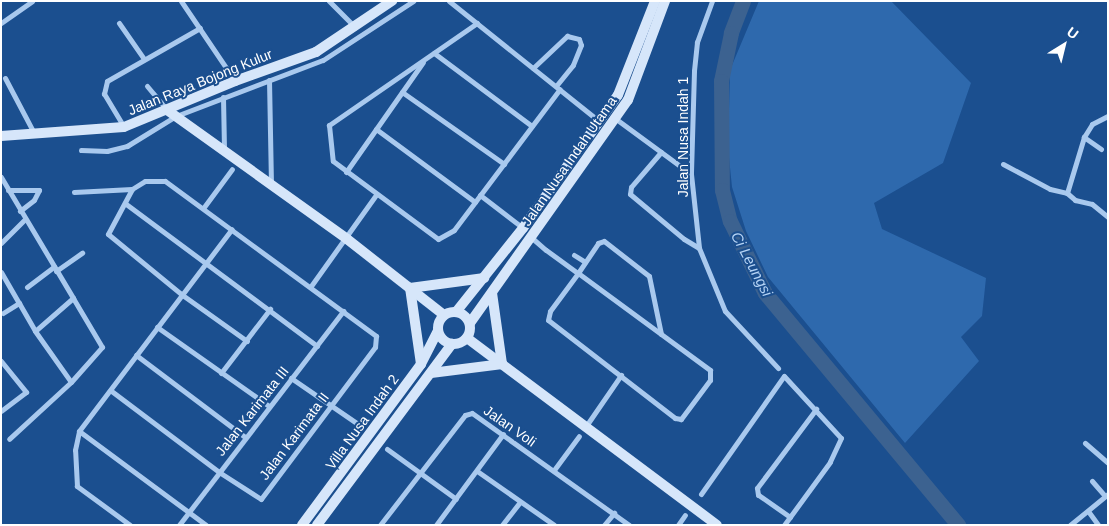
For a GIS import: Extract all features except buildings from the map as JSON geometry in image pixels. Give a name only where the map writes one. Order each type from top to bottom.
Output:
[{"type":"street","points":[[1,24],[32,1]]},
{"type":"street","points":[[181,1],[235,81]]},
{"type":"street","points":[[329,1],[355,27]]},
{"type":"street","name":"Jalan Raya Bojong Kulur","points":[[1,136],[107,131],[124,127],[235,81],[316,52],[392,1]]},
{"type":"street","points":[[81,150],[108,150],[127,146],[176,116],[338,52],[413,1]]},
{"type":"street","points":[[449,1],[600,121]]},
{"type":"street","name":"Jalan Nusa Indah Utama","points":[[456,312],[523,228],[622,88],[655,1]]},
{"type":"street","name":"Jalan Nusa Indah Utama","points":[[470,324],[616,119],[630,96],[665,1]]},
{"type":"street","name":"Jalan Nusa Indah 1","points":[[711,1],[697,42],[694,70],[691,174],[699,248],[725,311],[778,368]]},
{"type":"street","points":[[119,23],[144,59]]},
{"type":"street","points":[[477,23],[329,125],[332,161],[438,239],[454,230],[532,126],[573,65],[581,45],[579,39],[567,36],[533,68]]},
{"type":"street","points":[[124,127],[103,87],[107,81],[200,28]]},
{"type":"street","points":[[434,53],[532,126]]},
{"type":"street","points":[[346,172],[427,58]]},
{"type":"street","points":[[5,78],[34,133]]},
{"type":"street","points":[[269,80],[271,183]]},
{"type":"street","points":[[147,86],[167,110],[347,239],[444,315]]},
{"type":"street","points":[[402,92],[504,164]]},
{"type":"street","points":[[223,98],[224,150]]},
{"type":"street","points":[[1067,193],[1084,137],[1092,124],[1108,116]]},
{"type":"street","points":[[616,119],[691,174]]},
{"type":"street","points":[[376,130],[475,202]]},
{"type":"street","points":[[1084,137],[1102,149]]},
{"type":"street","points":[[661,152],[631,187],[630,194],[684,239],[699,248]]},
{"type":"street","points":[[1003,164],[1050,189],[1067,193],[1078,201],[1090,203],[1108,217]]},
{"type":"street","points":[[204,207],[232,169]]},
{"type":"street","points":[[1,177],[102,347],[70,382],[10,439]]},
{"type":"street","points":[[74,192],[132,189],[156,178],[204,207],[343,311]]},
{"type":"street","points":[[132,189],[126,204],[108,234],[181,294],[247,341]]},
{"type":"street","points":[[8,190],[40,190],[34,200],[20,211]]},
{"type":"street","points":[[310,286],[347,239],[376,195]]},
{"type":"street","points":[[480,195],[523,228]]},
{"type":"street","points":[[126,204],[204,263],[270,309],[317,346]]},
{"type":"street","points":[[1,243],[25,219]]},
{"type":"street","points":[[130,525],[77,486],[75,450],[79,431],[204,263],[232,229]]},
{"type":"street","points":[[532,238],[578,273],[661,334],[711,373],[710,380],[686,416],[675,418],[621,375],[552,326],[548,320],[550,311],[578,273],[598,243],[604,241],[644,271],[652,283],[661,334]]},
{"type":"street","points":[[27,287],[82,253]]},
{"type":"street","points":[[574,255],[585,262]]},
{"type":"street","points":[[1,272],[35,331],[70,382]]},
{"type":"street","points":[[410,288],[484,278]]},
{"type":"street","points":[[410,288],[421,364]]},
{"type":"street","points":[[492,293],[502,364]]},
{"type":"street","points":[[35,331],[73,298]]},
{"type":"street","points":[[3,313],[19,303]]},
{"type":"street","points":[[221,373],[270,309]]},
{"type":"street","name":"Jalan Karimata III","points":[[179,525],[343,311]]},
{"type":"street","name":"Jalan Karimata II","points":[[219,472],[262,498],[375,347],[376,336],[343,311]]},
{"type":"street","points":[[444,315],[456,312],[464,316],[470,324],[467,338]]},
{"type":"street","points":[[444,315],[438,331],[446,342],[452,344],[467,338]]},
{"type":"street","points":[[157,326],[269,406]]},
{"type":"street","name":"Villa Nusa Indah 2","points":[[302,525],[421,364],[438,331]]},
{"type":"street","points":[[467,338],[717,525]]},
{"type":"street","name":"Villa Nusa Indah 2","points":[[317,525],[452,344]]},
{"type":"street","points":[[136,355],[245,437]]},
{"type":"street","points":[[1,361],[26,392],[1,411]]},
{"type":"street","points":[[431,373],[502,364]]},
{"type":"street","points":[[585,427],[621,375]]},
{"type":"street","points":[[700,494],[784,376],[840,435],[841,442],[784,525]]},
{"type":"street","points":[[291,378],[358,424]]},
{"type":"street","points":[[110,390],[219,472]]},
{"type":"street","points":[[790,517],[758,495],[756,488],[816,409]]},
{"type":"street","name":"Jalan Voli","points":[[380,525],[419,473],[469,414],[477,415],[629,525]]},
{"type":"street","points":[[79,431],[206,525]]},
{"type":"street","points":[[436,525],[503,434]]},
{"type":"street","points":[[554,470],[579,436]]},
{"type":"street","points":[[1085,443],[1108,463]]},
{"type":"street","points":[[388,449],[456,499]]},
{"type":"street","points":[[477,471],[554,525]]},
{"type":"street","points":[[1070,525],[1106,495],[1092,481]]},
{"type":"street","points":[[502,525],[520,502]]},
{"type":"street","points":[[1088,511],[1098,525]]},
{"type":"street","points":[[604,525],[614,513]]},
{"type":"street","points":[[678,525],[685,515]]},
{"type":"shaded area","points":[[759,1],[891,1],[971,83],[943,163],[874,203],[882,229],[986,278],[982,316],[961,337],[979,361],[905,443],[768,277],[746,231],[732,187],[728,148],[730,70]]},
{"type":"waterway","name":"Ci Leungsi","points":[[743,1],[731,33],[721,81],[722,190],[730,221],[765,293],[958,525]]}]
